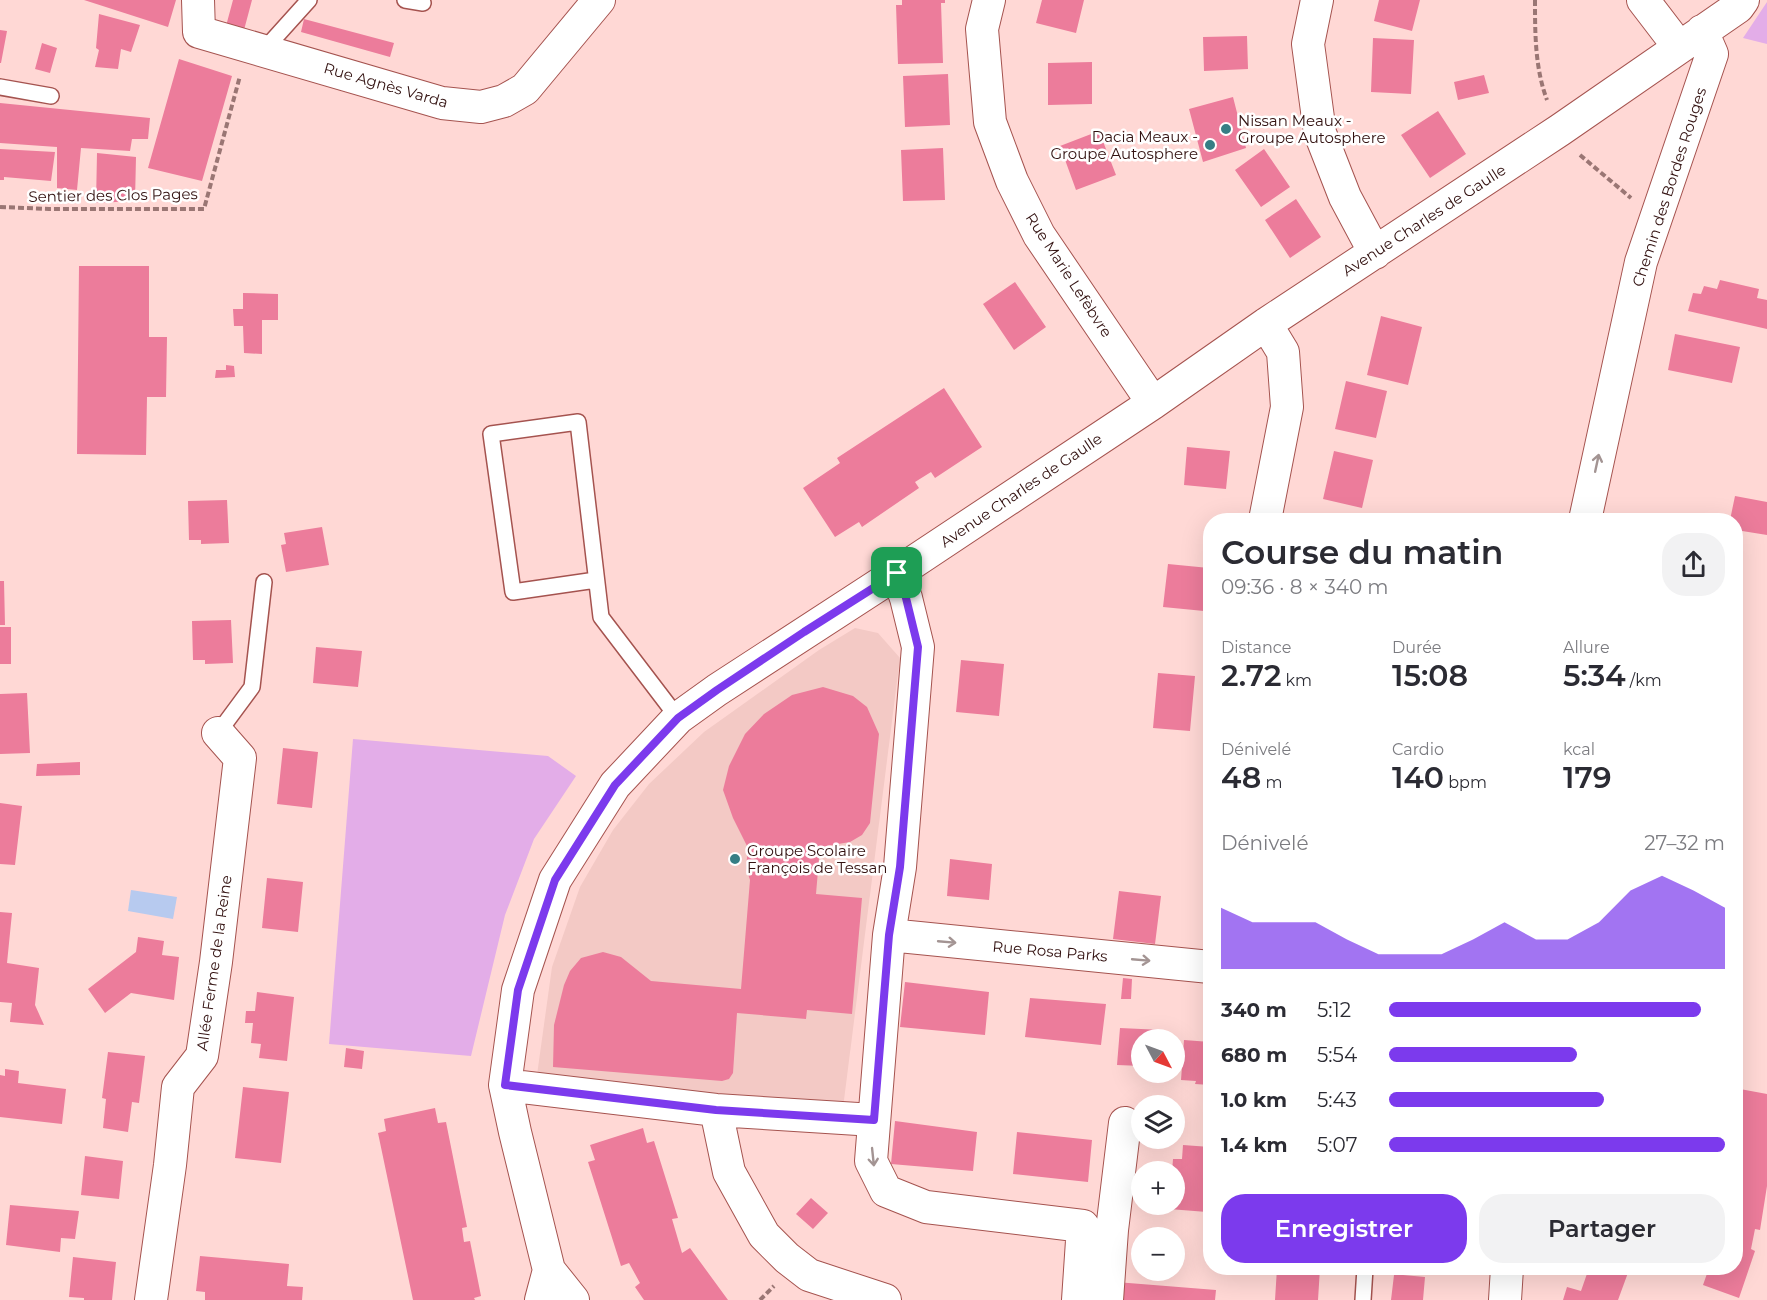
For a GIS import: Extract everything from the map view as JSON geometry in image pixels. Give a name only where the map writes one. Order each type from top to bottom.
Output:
[{"type":"street","name":"Rue Agnès Varda","points":[[198,0],[199,32],[442,103],[481,107],[504,101],[525,89],[599,0]]},
{"type":"street","name":"Rue Marie Lefèbvre","points":[[989,0],[982,29],[990,122],[1012,181],[1039,235],[1153,403]]},
{"type":"street","points":[[1317,0],[1308,44],[1320,133],[1345,196],[1375,253]]},
{"type":"street","name":"Chemin des Bordes Rouges","points":[[1587,513],[1641,261],[1712,54],[1643,0]]},
{"type":"street","name":"Avenue Charles de Gaulle","points":[[573,1300],[549,1270],[505,1085],[518,990],[555,880],[615,785],[678,718],[717,690],[1153,403],[1266,324],[1560,130],[1738,7],[1743,0]]},
{"type":"street","points":[[1266,324],[1283,352],[1287,407],[1266,513]]},
{"type":"street","points":[[897,573],[906,598],[918,647],[900,867],[889,935],[871,1161],[886,1191],[926,1207],[1083,1226],[1078,1300]]},
{"type":"street","name":"Allée Ferme de la Reine","points":[[151,1300],[170,1165],[178,1086],[202,1056],[216,962],[240,758],[218,733]]},
{"type":"street","name":"Rue Rosa Parks","points":[[889,935],[1203,961]]},
{"type":"street","points":[[505,1085],[716,1110],[874,1120]]},
{"type":"street","points":[[716,1110],[729,1172],[764,1235],[787,1258],[809,1275],[885,1300]]},
{"type":"street","points":[[1107,1300],[1112,1230],[1125,1123]]},
{"type":"street","name":"Avenue Charles de Gaulle","points":[[541,1300],[549,1270]]},
{"type":"street","points":[[1505,1300],[1507,1275]]},
{"type":"lane","points":[[255,49],[309,0]]},
{"type":"lane","points":[[405,0],[423,3]]},
{"type":"lane","points":[[0,87],[51,96]]},
{"type":"lane","points":[[596,580],[513,592],[492,434],[578,422],[601,617],[678,718]]},
{"type":"lane","points":[[218,733],[252,687],[264,582]]},
{"type":"lane","points":[[1363,1300],[1365,1275]]},
{"type":"path","name":"Sentier des Clos Pages","points":[[0,207],[49,210],[204,209],[255,49]]},
{"type":"shaded area","points":[[1767,2],[1767,44],[1743,38]]},
{"type":"shaded area","name":"Groupe Scolaire François de Tessan","points":[[855,628],[878,633],[900,658],[843,1108],[537,1075],[552,967],[580,887],[613,830],[649,784],[704,732],[819,650]]},
{"type":"shaded area","points":[[353,739],[548,756],[576,776],[534,839],[505,915],[471,1056],[329,1044]]},
{"type":"water","points":[[131,890],[177,897],[173,919],[128,911]]},
{"type":"building","points":[[84,0],[176,0],[168,27]]},
{"type":"building","points":[[233,0],[252,0],[244,30],[226,26]]},
{"type":"building","points":[[902,0],[945,0],[945,3],[941,3],[943,63],[898,64],[896,5],[902,5]]},
{"type":"building","points":[[1042,0],[1084,0],[1076,33],[1036,23]]},
{"type":"building","points":[[1379,0],[1420,0],[1412,31],[1374,21]]},
{"type":"building","points":[[99,14],[140,25],[131,52],[121,49],[118,69],[95,67],[99,50],[96,48]]},
{"type":"building","points":[[304,19],[394,43],[390,57],[301,32]]},
{"type":"building","points":[[0,30],[7,31],[1,63],[0,63]]},
{"type":"building","points":[[1247,36],[1248,69],[1204,71],[1203,37]]},
{"type":"building","points":[[1373,38],[1414,40],[1411,94],[1371,92]]},
{"type":"building","points":[[42,43],[57,48],[50,73],[35,69]]},
{"type":"building","points":[[179,59],[232,76],[202,181],[148,168]]},
{"type":"building","points":[[1092,62],[1092,104],[1048,105],[1048,63]]},
{"type":"building","points":[[948,74],[950,125],[905,127],[903,76]]},
{"type":"building","points":[[1484,75],[1489,93],[1458,100],[1454,82]]},
{"type":"building","points":[[1233,97],[1246,148],[1203,162],[1189,109]]},
{"type":"building","points":[[0,103],[150,118],[148,139],[132,139],[130,151],[81,148],[77,190],[57,188],[57,147],[0,143]]},
{"type":"building","points":[[1438,111],[1466,154],[1430,178],[1401,135]]},
{"type":"building","points":[[1099,131],[1116,175],[1076,190],[1060,146]]},
{"type":"building","points":[[943,148],[945,200],[903,201],[901,150]]},
{"type":"building","points":[[0,149],[55,152],[51,181],[4,177],[4,180],[0,180]]},
{"type":"building","points":[[1264,149],[1290,187],[1261,207],[1235,170]]},
{"type":"building","points":[[97,153],[136,157],[135,201],[96,203]]},
{"type":"building","points":[[1296,199],[1321,237],[1290,258],[1265,220]]},
{"type":"building","points":[[79,266],[149,266],[149,337],[167,337],[166,397],[147,397],[146,455],[77,454]]},
{"type":"building","points":[[1720,280],[1759,289],[1757,298],[1767,300],[1767,329],[1688,311],[1693,293],[1701,294],[1704,286],[1717,289]]},
{"type":"building","points":[[1015,282],[1046,327],[1014,350],[983,304]]},
{"type":"building","points":[[243,293],[278,294],[278,320],[262,320],[262,354],[244,353],[243,326],[234,326],[233,309],[243,309]]},
{"type":"building","points":[[1381,316],[1422,327],[1408,385],[1367,375]]},
{"type":"building","points":[[1675,334],[1740,347],[1732,383],[1668,370]]},
{"type":"building","points":[[226,365],[234,366],[235,377],[215,378],[216,370],[226,370]]},
{"type":"building","points":[[1346,381],[1387,391],[1376,438],[1335,429]]},
{"type":"building","points":[[944,388],[982,447],[935,478],[931,472],[915,482],[919,488],[862,527],[859,522],[835,537],[803,488],[840,463],[837,458]]},
{"type":"building","points":[[1187,447],[1230,451],[1226,489],[1184,485]]},
{"type":"building","points":[[1334,451],[1373,460],[1362,508],[1323,499]]},
{"type":"building","points":[[1735,496],[1767,502],[1767,535],[1743,531],[1743,513],[1731,513]]},
{"type":"building","points":[[227,500],[229,543],[201,544],[201,540],[189,540],[188,501]]},
{"type":"building","points":[[322,527],[329,565],[286,572],[281,545],[286,544],[284,533]]},
{"type":"building","points":[[1168,564],[1203,567],[1203,611],[1163,607]]},
{"type":"building","points":[[0,581],[4,581],[5,625],[0,625]]},
{"type":"building","points":[[231,620],[233,663],[205,664],[205,660],[193,660],[192,621]]},
{"type":"building","points":[[0,627],[11,627],[11,664],[0,664]]},
{"type":"building","points":[[316,647],[362,651],[358,687],[313,683]]},
{"type":"building","points":[[961,660],[1004,664],[999,716],[956,712]]},
{"type":"building","points":[[1158,673],[1195,676],[1190,731],[1153,728]]},
{"type":"building","points":[[823,687],[853,696],[867,707],[879,734],[870,823],[862,835],[850,842],[820,847],[816,894],[862,898],[852,1014],[807,1010],[806,1019],[737,1013],[733,1073],[729,1079],[722,1081],[553,1067],[554,1025],[564,985],[570,971],[581,958],[603,952],[621,957],[651,981],[741,989],[750,880],[746,868],[748,848],[733,818],[723,790],[729,766],[745,734],[764,714],[792,695]]},
{"type":"building","points":[[27,693],[30,753],[0,754],[0,694]]},
{"type":"building","points":[[283,748],[318,752],[312,808],[277,804]]},
{"type":"building","points":[[80,762],[80,775],[36,776],[37,764]]},
{"type":"building","points":[[0,803],[22,806],[15,865],[0,864]]},
{"type":"building","points":[[950,859],[992,864],[989,900],[947,896]]},
{"type":"building","points":[[267,878],[303,882],[298,932],[262,928]]},
{"type":"building","points":[[1119,891],[1161,896],[1155,944],[1113,939]]},
{"type":"building","points":[[0,912],[12,913],[7,963],[39,968],[35,1005],[44,1025],[10,1022],[12,1003],[0,1002]]},
{"type":"building","points":[[138,937],[164,941],[162,955],[179,957],[174,1000],[131,993],[105,1013],[88,989],[136,952]]},
{"type":"building","points":[[1123,978],[1132,979],[1131,999],[1121,999]]},
{"type":"building","points":[[905,982],[989,992],[985,1035],[900,1027]]},
{"type":"building","points":[[257,992],[294,997],[287,1061],[259,1058],[261,1044],[251,1043],[253,1023],[245,1023],[246,1011],[255,1011]]},
{"type":"building","points":[[1030,998],[1106,1004],[1101,1045],[1025,1037]]},
{"type":"building","points":[[1120,1028],[1141,1029],[1131,1029],[1131,1066],[1117,1065]]},
{"type":"building","points":[[1185,1040],[1203,1041],[1203,1085],[1195,1084],[1196,1081],[1185,1080]]},
{"type":"building","points":[[346,1048],[364,1051],[362,1069],[344,1067]]},
{"type":"building","points":[[108,1052],[145,1056],[139,1103],[132,1102],[128,1132],[103,1128],[106,1099],[102,1098]]},
{"type":"building","points":[[5,1069],[19,1071],[18,1083],[66,1089],[62,1124],[0,1117],[0,1075],[5,1076]]},
{"type":"building","points":[[243,1087],[289,1092],[281,1163],[235,1158]]},
{"type":"building","points":[[1743,1090],[1767,1094],[1767,1186],[1760,1230],[1755,1229],[1751,1249],[1755,1251],[1739,1298],[1703,1285],[1707,1275],[1743,1275]]},
{"type":"building","points":[[435,1108],[438,1123],[446,1122],[467,1227],[462,1228],[464,1242],[470,1241],[481,1296],[474,1298],[475,1300],[413,1300],[378,1133],[386,1131],[384,1119]]},
{"type":"building","points":[[895,1121],[977,1132],[973,1171],[891,1164]]},
{"type":"building","points":[[643,1128],[647,1143],[654,1141],[678,1218],[672,1219],[682,1253],[690,1248],[728,1300],[644,1300],[635,1287],[640,1283],[629,1263],[621,1266],[588,1162],[595,1160],[590,1145]]},
{"type":"building","points":[[1017,1132],[1092,1140],[1088,1182],[1013,1174]]},
{"type":"building","points":[[1185,1145],[1203,1146],[1203,1212],[1185,1210],[1185,1161],[1173,1161],[1173,1159],[1182,1159]]},
{"type":"building","points":[[85,1156],[123,1161],[119,1199],[81,1195]]},
{"type":"building","points":[[811,1198],[828,1213],[813,1229],[796,1214]]},
{"type":"building","points":[[10,1205],[79,1211],[75,1239],[61,1238],[60,1252],[6,1245]]},
{"type":"building","points":[[200,1256],[289,1264],[287,1286],[303,1287],[302,1300],[205,1300],[205,1292],[196,1291]]},
{"type":"building","points":[[73,1257],[116,1262],[112,1300],[84,1300],[84,1298],[69,1297]]},
{"type":"building","points":[[1277,1275],[1320,1275],[1318,1300],[1275,1300]]},
{"type":"building","points":[[1394,1275],[1425,1277],[1423,1300],[1391,1300]]},
{"type":"building","points":[[1587,1275],[1627,1275],[1618,1300],[1563,1300],[1567,1287],[1581,1291]]},
{"type":"building","points":[[1116,1282],[1216,1290],[1215,1300],[1115,1300]]},
{"type":"place","name":"Nissan Meaux - Groupe Autosphere","points":[[1226,129]]},
{"type":"place","name":"Dacia Meaux - Groupe Autosphere","points":[[1210,145]]},
{"type":"place","name":"Groupe Scolaire François de Tessan","points":[[735,859]]},
{"type":"route","points":[[897,573],[906,598],[918,647],[900,867],[889,935],[874,1120],[716,1110],[505,1085],[518,990],[555,880],[615,785],[678,718],[804,632],[897,573]]}]
